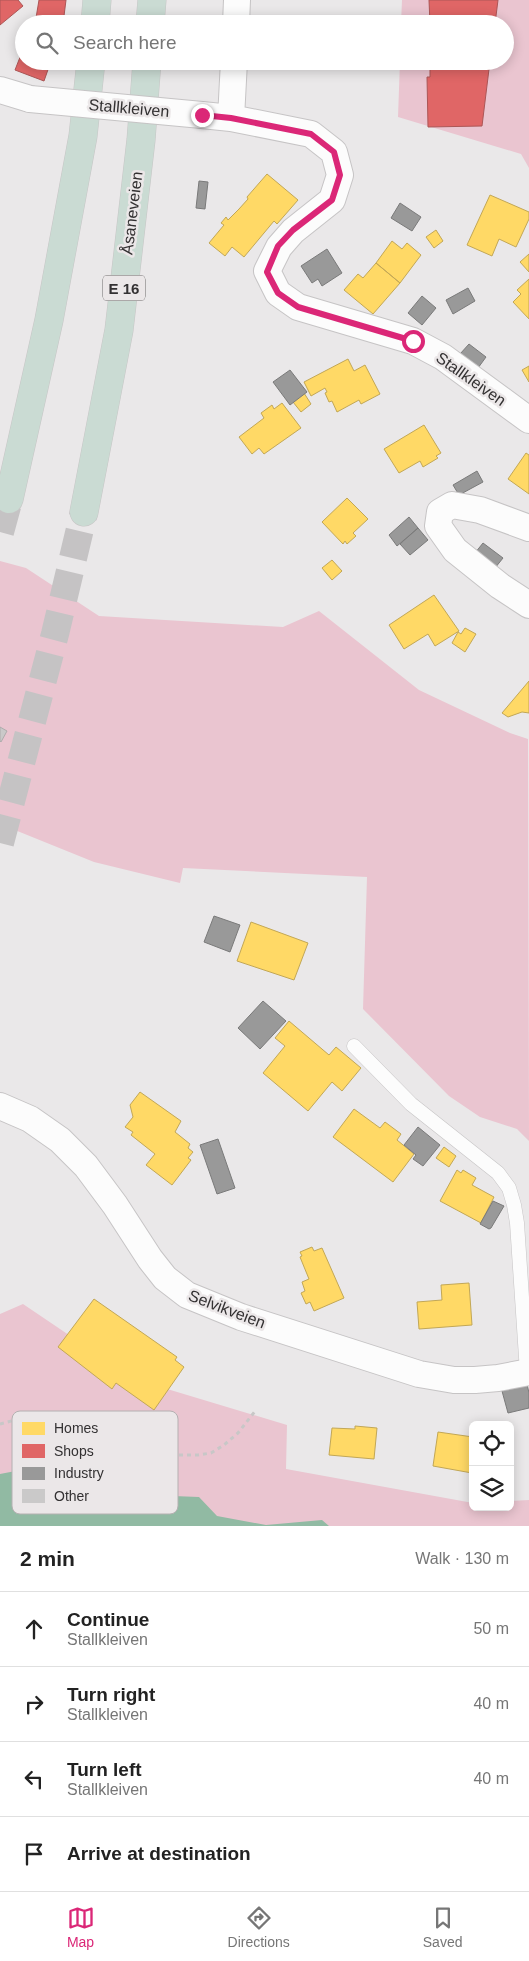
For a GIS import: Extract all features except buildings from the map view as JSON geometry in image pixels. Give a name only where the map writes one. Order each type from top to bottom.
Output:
[{"type":"highway","points":[[96,15],[97,0]]},
{"type":"highway","points":[[151,15],[152,0]]},
{"type":"highway","points":[[9,498],[49,320],[83,136],[90,70]]},
{"type":"highway","name":"Åsaneveien","points":[[84,512],[119,330],[141,140],[146,70]]},
{"type":"street","points":[[236,15],[237,0]]},
{"type":"street","points":[[231,118],[234,70]]},
{"type":"street","name":"Stallkleiven","points":[[0,90],[30,99],[231,118],[311,134],[334,152],[340,175],[332,200],[293,230],[278,246],[267,272],[278,293],[298,307],[413,341],[443,357],[529,420]]},
{"type":"street","points":[[529,528],[480,510],[452,505],[440,512],[438,526],[455,550],[500,586],[529,605]]},
{"type":"street","name":"Selvikveien","points":[[0,1106],[30,1119],[60,1140],[86,1166],[115,1205],[150,1259],[165,1278],[187,1296],[241,1317],[419,1374],[454,1380],[475,1380],[528,1372]]},
{"type":"lane","name":"Selvikveien","points":[[354,1046],[411,1104],[498,1173],[509,1188],[517,1223],[528,1372]]},
{"type":"path","points":[[178,1455],[198,1456],[211,1453],[224,1445],[238,1432],[256,1410]]},
{"type":"shaded area","points":[[402,0],[529,0],[529,168],[521,154],[398,117],[400,70],[514,70],[514,15],[401,15]]},
{"type":"shaded area","points":[[0,561],[26,568],[99,616],[283,627],[319,611],[419,690],[510,733],[528,739],[529,1141],[517,1129],[480,1117],[449,1096],[363,1009],[367,877],[183,868],[180,883],[94,862],[0,824]]},
{"type":"shaded area","points":[[23,1304],[134,1379],[287,1425],[286,1469],[469,1502],[469,1511],[514,1511],[514,1501],[529,1500],[529,1526],[177,1526],[156,1514],[178,1514],[178,1411],[12,1411],[12,1500],[5,1500],[0,1493],[0,1314]]},
{"type":"shaded area","points":[[12,1472],[12,1514],[178,1514],[178,1496],[199,1497],[217,1516],[266,1525],[322,1520],[329,1526],[0,1526],[0,1474]]},
{"type":"tunnel","points":[[0,532],[9,499]]},
{"type":"tunnel","points":[[0,843],[55,634],[84,512]]},
{"type":"route","points":[[202,115],[231,118],[311,134],[334,152],[340,175],[332,200],[293,230],[278,246],[267,272],[278,293],[298,307],[413,341]]}]
